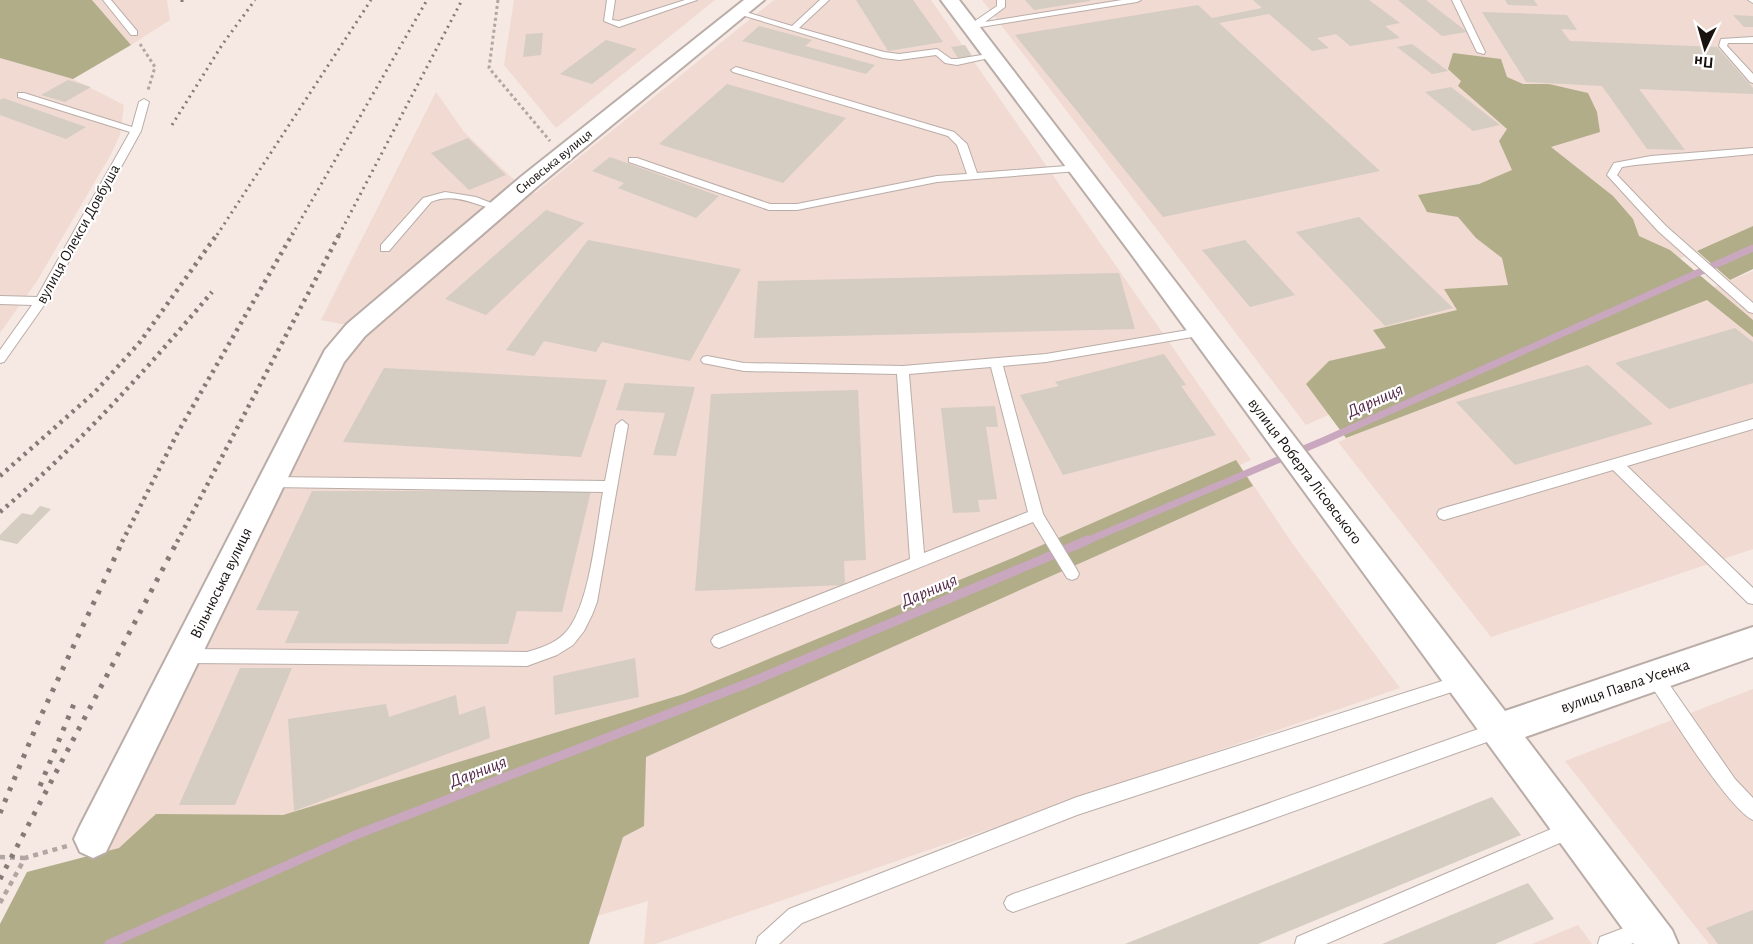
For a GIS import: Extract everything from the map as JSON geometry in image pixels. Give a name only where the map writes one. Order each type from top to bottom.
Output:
[{"type":"street","name":"вулиця Роберта Лісовського","points":[[950,0],[1653,936]]},
{"type":"street","name":"Сновська вулиця","points":[[356,330],[562,155],[747,7]]},
{"type":"street","name":"Вільнюська вулиця","points":[[93,839],[316,390],[334,357],[356,330]]},
{"type":"street","name":"вулиця Павла Усенка","points":[[1498,730],[1753,642]]},
{"type":"lane","points":[[106,0],[134,33]]},
{"type":"lane","points":[[611,0],[608,21],[619,24],[693,0]]},
{"type":"lane","points":[[794,28],[825,0]]},
{"type":"lane","points":[[971,27],[999,10],[1001,0]]},
{"type":"lane","points":[[971,27],[1137,0]]},
{"type":"lane","points":[[1456,0],[1481,52]]},
{"type":"lane","points":[[747,7],[794,28],[891,57],[937,52],[948,61],[956,62],[993,56]]},
{"type":"lane","points":[[1753,40],[1724,41],[1723,46],[1753,80]]},
{"type":"lane","points":[[736,70],[951,134],[962,144],[973,176]]},
{"type":"lane","points":[[21,94],[136,131]]},
{"type":"lane","name":"вулиця Олекси Довбуша","points":[[0,359],[40,302],[136,131],[144,102]]},
{"type":"lane","points":[[1753,151],[1725,156],[1638,160],[1618,165],[1611,175],[1629,197],[1677,245],[1753,309]]},
{"type":"lane","points":[[633,160],[769,207],[782,208],[937,179],[1078,168]]},
{"type":"lane","points":[[385,248],[427,200],[435,195],[444,193],[457,195],[499,208]]},
{"type":"lane","points":[[0,300],[40,302]]},
{"type":"lane","points":[[707,360],[744,367],[903,370],[1046,358],[1200,332]]},
{"type":"lane","points":[[996,363],[1036,515],[1072,574]]},
{"type":"lane","points":[[903,370],[917,562]]},
{"type":"lane","points":[[1444,514],[1753,424]]},
{"type":"lane","points":[[185,656],[527,659],[557,649],[579,630],[590,602],[622,425]]},
{"type":"lane","points":[[1616,464],[1753,598]]},
{"type":"lane","points":[[271,482],[612,487]]},
{"type":"lane","points":[[719,641],[1036,515]]},
{"type":"lane","points":[[1654,676],[1729,785],[1753,811]]},
{"type":"lane","points":[[765,944],[796,916],[1077,806],[1461,682]]},
{"type":"lane","points":[[1013,903],[1498,730]]},
{"type":"lane","points":[[1304,944],[1572,829]]},
{"type":"lane","points":[[1607,944],[1653,936]]},
{"type":"path","points":[[498,0],[489,68],[562,155]]},
{"type":"path","points":[[134,33],[155,67],[144,102]]},
{"type":"path","points":[[0,858],[25,858],[93,839]]},
{"type":"path","points":[[0,903],[25,858]]},
{"type":"shaded area","points":[[0,0],[92,0],[131,45],[73,79],[0,58]]},
{"type":"shaded area","points":[[92,0],[167,0],[170,20],[131,45]]},
{"type":"shaded area","points":[[514,0],[715,0],[556,128],[504,65]]},
{"type":"shaded area","points":[[774,0],[931,0],[1251,460],[1240,465],[1292,543],[1400,688],[655,944],[644,944],[648,901],[502,944],[592,733],[96,869],[348,356],[373,330],[321,320],[436,92],[464,132],[511,177],[535,193]]},
{"type":"shaded area","points":[[982,0],[1753,0],[1753,226],[1306,425]]},
{"type":"shaded area","points":[[1453,53],[1501,59],[1507,77],[1523,84],[1549,84],[1588,93],[1597,112],[1600,132],[1551,147],[1613,196],[1633,219],[1639,236],[1670,250],[1753,320],[1753,337],[1707,300],[1346,438],[1306,384],[1329,361],[1386,348],[1373,330],[1457,310],[1444,289],[1508,285],[1502,258],[1476,238],[1458,217],[1427,212],[1418,195],[1479,184],[1512,170],[1499,141],[1507,129],[1458,86],[1461,81],[1448,69]]},
{"type":"shaded area","points":[[0,58],[73,79],[124,105],[120,135],[111,154],[37,281],[0,333]]},
{"type":"shaded area","points":[[1753,226],[1753,269],[1730,280],[1697,251]]},
{"type":"shaded area","points":[[1753,271],[1753,549],[1491,637],[1338,442]]},
{"type":"shaded area","points":[[1236,460],[1253,486],[646,757],[644,826],[623,837],[589,944],[0,944],[0,924],[27,872],[119,848],[156,814],[283,815],[684,694],[1015,557]]},
{"type":"shaded area","points":[[1753,689],[1753,944],[1709,944],[1565,761]]},
{"type":"shaded area","points":[[1578,925],[1592,944],[1532,944]]},
{"type":"building","points":[[856,0],[913,0],[943,42],[888,51]]},
{"type":"building","points":[[1025,0],[1090,0],[1090,1],[1034,10]]},
{"type":"building","points":[[1253,0],[1369,0],[1400,23],[1385,26],[1400,38],[1350,46],[1336,34],[1317,38],[1329,48],[1312,51],[1269,14],[1219,23],[1380,171],[1163,217],[1015,35],[1198,5],[1212,18],[1262,8]]},
{"type":"building","points":[[1398,0],[1426,0],[1467,32],[1442,36]]},
{"type":"building","points":[[1505,0],[1534,0],[1538,6],[1508,5]]},
{"type":"building","points":[[1482,12],[1567,15],[1577,30],[1561,29],[1570,41],[1717,47],[1753,88],[1753,94],[1639,89],[1685,150],[1647,149],[1602,86],[1526,82]]},
{"type":"building","points":[[1733,15],[1753,16],[1753,27],[1744,27]]},
{"type":"building","points":[[759,26],[812,40],[805,46],[875,65],[866,74],[742,41]]},
{"type":"building","points":[[543,33],[541,55],[523,57],[526,34]]},
{"type":"building","points":[[606,40],[637,49],[592,84],[560,74]]},
{"type":"building","points":[[1412,44],[1448,71],[1432,74],[1397,47]]},
{"type":"building","points":[[965,45],[972,56],[958,58],[951,47]]},
{"type":"building","points":[[68,80],[91,87],[65,102],[41,95]]},
{"type":"building","points":[[727,84],[846,118],[783,183],[659,144]]},
{"type":"building","points":[[1451,87],[1500,125],[1473,131],[1425,92]]},
{"type":"building","points":[[3,98],[86,127],[66,139],[0,115],[0,100]]},
{"type":"building","points":[[468,138],[506,175],[469,190],[431,153]]},
{"type":"building","points":[[610,157],[719,196],[696,218],[618,188],[624,183],[592,171]]},
{"type":"building","points":[[546,210],[584,223],[486,315],[445,299]]},
{"type":"building","points":[[1359,217],[1453,308],[1385,326],[1296,232]]},
{"type":"building","points":[[588,240],[741,269],[690,361],[602,342],[596,352],[544,341],[534,356],[506,350]]},
{"type":"building","points":[[1245,240],[1295,295],[1250,307],[1202,250]]},
{"type":"building","points":[[1119,273],[1135,329],[754,338],[758,281]]},
{"type":"building","points":[[1735,328],[1753,342],[1753,383],[1669,409],[1615,363]]},
{"type":"building","points":[[1164,354],[1186,385],[1181,386],[1216,435],[1063,475],[1020,395],[1059,386],[1055,382]]},
{"type":"building","points":[[1588,365],[1653,424],[1515,465],[1456,402]]},
{"type":"building","points":[[384,368],[607,380],[581,457],[343,442]]},
{"type":"building","points":[[625,383],[695,387],[676,456],[653,455],[665,413],[616,410]]},
{"type":"building","points":[[858,390],[866,560],[844,561],[845,585],[695,591],[711,394]]},
{"type":"building","points":[[995,406],[998,427],[986,427],[997,499],[978,500],[980,512],[953,513],[941,408]]},
{"type":"building","points":[[312,491],[591,491],[562,612],[517,611],[508,644],[285,643],[299,611],[256,610]]},
{"type":"building","points":[[40,506],[51,509],[17,544],[0,540],[0,535],[22,513],[32,515]]},
{"type":"building","points":[[635,658],[639,697],[555,715],[553,676]]},
{"type":"building","points":[[240,668],[292,668],[235,805],[179,805]]},
{"type":"building","points":[[456,695],[459,715],[485,706],[490,738],[294,811],[288,719],[386,704],[389,717]]},
{"type":"building","points":[[1492,797],[1521,835],[1258,944],[1125,944]]},
{"type":"building","points":[[1528,883],[1554,919],[1495,944],[1382,944]]},
{"type":"building","points":[[1753,910],[1753,944],[1718,944],[1706,928]]},
{"type":"waterway","name":"Дарниця","points":[[1084,542],[1325,440],[1753,248]]},
{"type":"waterway","name":"Дарниця","points":[[109,944],[353,836],[751,682],[1088,540]]},
{"type":"railway","points":[[172,125],[222,45],[255,0]]},
{"type":"railway","points":[[217,235],[371,0]]},
{"type":"railway","points":[[292,235],[427,0]]},
{"type":"railway","points":[[339,235],[462,0]]},
{"type":"railway","points":[[0,476],[95,392],[140,342],[218,233]]},
{"type":"railway","points":[[123,540],[178,432],[293,233]]},
{"type":"railway","points":[[177,542],[340,233]]},
{"type":"railway","points":[[0,512],[84,434],[212,292]]},
{"type":"railway","points":[[0,813],[39,720],[123,540]]},
{"type":"railway","points":[[0,879],[178,540]]},
{"type":"railway","points":[[40,786],[76,699]]}]
